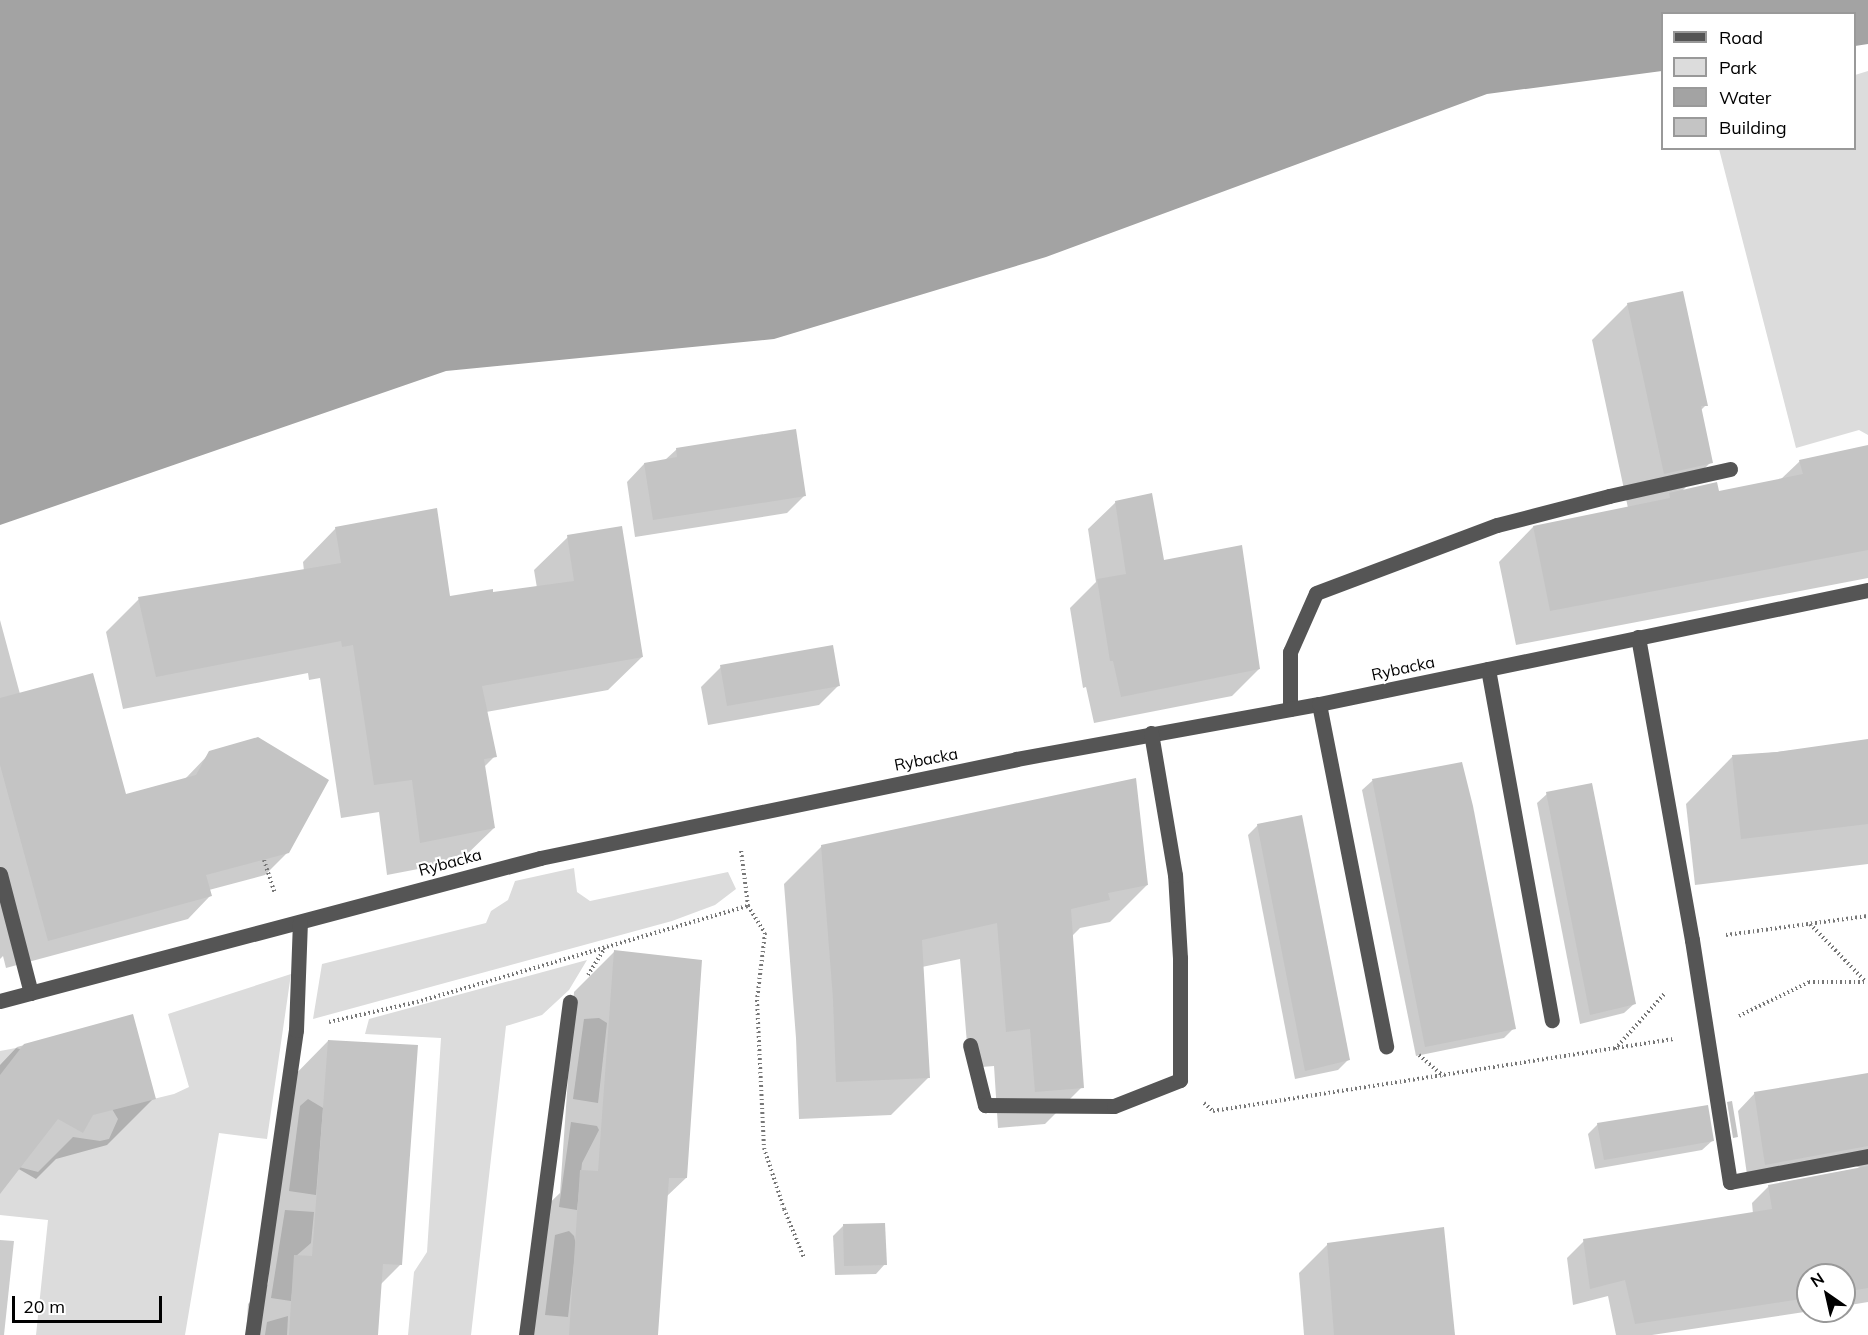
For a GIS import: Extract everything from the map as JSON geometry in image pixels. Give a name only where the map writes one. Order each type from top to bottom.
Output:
[{"type":"street","points":[[1290,709],[1290,652],[1316,593],[1497,525],[1609,496],[1730,469]]},
{"type":"street","name":"Rybacka","points":[[0,1001],[540,858],[1151,733],[1319,704],[1868,590]]},
{"type":"street","points":[[1638,637],[1708,1033],[1730,1182],[1868,1156]]},
{"type":"street","points":[[1488,669],[1552,1020]]},
{"type":"street","points":[[1319,704],[1386,1047]]},
{"type":"street","points":[[970,1045],[985,1105],[1114,1106],[1180,1080],[1180,958],[1175,874],[1151,733]]},
{"type":"street","points":[[0,874],[31,993]]},
{"type":"street","points":[[252,1335],[296,1030],[300,922]]},
{"type":"street","points":[[526,1335],[570,1002]]},
{"type":"path","points":[[737,816],[748,906],[765,933],[757,999],[764,1148],[784,1209],[804,1258]]},
{"type":"path","points":[[264,860],[268,871]]},
{"type":"path","points":[[296,1030],[417,1002],[748,906]]},
{"type":"path","points":[[1692,940],[1868,916]]},
{"type":"path","points":[[1809,923],[1867,982]]},
{"type":"path","points":[[1615,1049],[1694,961]]},
{"type":"path","points":[[1180,1080],[1213,1111],[1708,1033],[1809,982],[1867,982]]},
{"type":"green space","points":[[1868,71],[1868,435],[1859,430],[1796,448],[1719,150],[1856,150],[1856,75]]},
{"type":"green space","points":[[574,868],[577,892],[590,901],[728,872],[736,889],[715,905],[672,921],[313,1019],[322,964],[486,923],[491,911],[508,900],[515,881]]},
{"type":"green space","points":[[587,960],[569,990],[542,1015],[506,1026],[471,1335],[408,1335],[414,1272],[427,1252],[441,1038],[365,1034],[369,1019]]},
{"type":"green space","points":[[291,974],[267,1139],[219,1133],[185,1335],[36,1335],[48,1220],[0,1215],[0,1162],[38,1172],[73,1137],[100,1141],[109,1139],[118,1119],[112,1109],[174,1094],[189,1087],[168,1014]]},
{"type":"green space","points":[[599,1018],[607,1023],[598,1103],[573,1099],[584,1019]]},
{"type":"green space","points":[[16,1048],[23,1050],[0,1078],[0,1051]]},
{"type":"green space","points":[[308,1099],[323,1108],[316,1195],[289,1191],[300,1106]]},
{"type":"green space","points":[[571,1122],[597,1126],[599,1130],[582,1163],[577,1210],[559,1207]]},
{"type":"green space","points":[[285,1210],[314,1212],[311,1243],[296,1256],[291,1301],[271,1298]]},
{"type":"green space","points":[[569,1231],[574,1236],[576,1245],[568,1317],[545,1315],[555,1235]]},
{"type":"green space","points":[[288,1316],[287,1335],[265,1335],[267,1322]]},
{"type":"water","points":[[0,0],[1868,0],[1868,44],[1856,46],[1856,12],[1661,12],[1661,71],[1487,94],[1046,257],[774,339],[446,371],[0,525]]},
{"type":"building","points":[[1683,291],[1708,406],[1701,406],[1713,463],[1664,474],[1627,303]]},
{"type":"building","points":[[796,429],[806,496],[653,520],[644,463],[677,457],[676,448]]},
{"type":"building","points":[[1868,445],[1868,550],[1550,611],[1533,526],[1670,498],[1669,493],[1717,482],[1719,491],[1803,474],[1799,460]]},
{"type":"building","points":[[1152,493],[1164,560],[1242,545],[1260,669],[1121,697],[1113,661],[1110,661],[1097,579],[1126,574],[1115,501]]},
{"type":"building","points":[[437,508],[450,596],[574,581],[567,535],[622,526],[643,657],[482,686],[497,757],[484,759],[495,828],[420,843],[412,780],[374,785],[353,645],[342,647],[341,641],[156,677],[138,597],[341,563],[335,527]]},
{"type":"building","points":[[833,645],[840,686],[727,706],[720,665]]},
{"type":"building","points":[[93,673],[126,794],[196,775],[209,751],[258,737],[329,780],[289,853],[206,875],[212,896],[48,941],[0,765],[0,698]]},
{"type":"building","points":[[1868,739],[1868,824],[1741,839],[1732,755],[1777,752]]},
{"type":"building","points":[[1462,762],[1473,806],[1516,1029],[1425,1047],[1372,779]]},
{"type":"building","points":[[1136,778],[1148,885],[1108,893],[1110,900],[1071,909],[1084,1088],[1035,1092],[1030,1029],[1006,1032],[997,923],[922,940],[930,1078],[836,1082],[833,999],[821,845]]},
{"type":"building","points":[[1592,783],[1636,1004],[1590,1015],[1546,792]]},
{"type":"building","points":[[1302,815],[1350,1060],[1305,1071],[1257,824]]},
{"type":"building","points":[[614,950],[702,960],[687,1178],[669,1178],[658,1335],[569,1335],[580,1170],[598,1171]]},
{"type":"building","points":[[133,1014],[156,1099],[93,1115],[83,1133],[58,1119],[0,1194],[0,1075],[24,1044]]},
{"type":"building","points":[[328,1040],[418,1045],[402,1265],[383,1264],[378,1335],[289,1335],[294,1255],[312,1256]]},
{"type":"building","points":[[1868,1073],[1868,1146],[1765,1165],[1754,1092]]},
{"type":"building","points":[[1732,1101],[1738,1137],[1733,1138],[1727,1102]]},
{"type":"building","points":[[1708,1105],[1714,1141],[1604,1160],[1597,1123]]},
{"type":"building","points":[[1868,1166],[1868,1288],[1856,1290],[1856,1263],[1796,1263],[1796,1300],[1635,1324],[1625,1280],[1590,1289],[1583,1239],[1772,1209],[1768,1185]]},
{"type":"building","points":[[885,1223],[887,1265],[844,1266],[843,1224]]},
{"type":"building","points":[[1444,1227],[1455,1335],[1334,1335],[1327,1243]]}]
